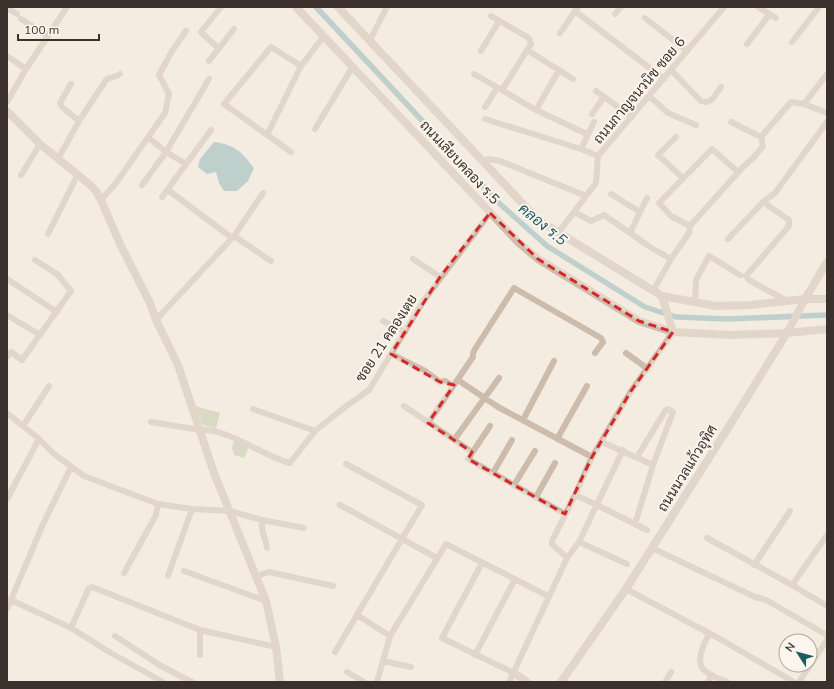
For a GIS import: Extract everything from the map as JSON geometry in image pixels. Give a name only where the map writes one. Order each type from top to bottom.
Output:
[{"type":"street","points":[[7,102],[26,69],[67,7]]},
{"type":"street","points":[[219,49],[201,32],[221,7]]},
{"type":"street","name":"ถนนเลียบคลอง ร.5","points":[[296,7],[519,243],[538,259],[639,321],[673,332],[732,335],[827,330]]},
{"type":"street","name":"ถนนเลียบคลอง ร.5","points":[[338,7],[538,220],[653,291],[662,296],[716,306],[750,305],[805,299],[827,299]]},
{"type":"street","points":[[370,40],[387,7]]},
{"type":"street","points":[[615,14],[621,7]]},
{"type":"street","points":[[758,7],[776,18]]},
{"type":"street","points":[[792,42],[819,7]]},
{"type":"street","points":[[7,8],[48,36]]},
{"type":"street","name":"ถนนกาญจนวนิช ซอย 6","points":[[558,233],[596,183],[598,156],[688,51],[721,8]]},
{"type":"street","points":[[560,34],[576,9],[664,79]]},
{"type":"street","points":[[747,44],[769,15]]},
{"type":"street","points":[[485,107],[500,89],[531,44],[529,38],[491,16]]},
{"type":"street","points":[[645,18],[688,51]]},
{"type":"street","points":[[481,52],[499,21]]},
{"type":"street","points":[[209,61],[234,29]]},
{"type":"street","points":[[101,200],[116,183],[149,138],[165,113],[169,94],[159,75],[186,31]]},
{"type":"street","points":[[267,135],[301,66],[324,36]]},
{"type":"street","points":[[291,152],[224,104],[272,46],[301,66]]},
{"type":"street","points":[[527,50],[573,79]]},
{"type":"street","points":[[7,56],[26,69]]},
{"type":"street","points":[[315,129],[353,66]]},
{"type":"street","points":[[536,110],[559,70]]},
{"type":"street","points":[[671,70],[704,102],[710,101],[721,87]]},
{"type":"street","points":[[58,159],[79,121],[106,80],[110,77],[117,77],[120,74]]},
{"type":"street","points":[[474,74],[536,110],[587,134]]},
{"type":"street","points":[[804,104],[827,74]]},
{"type":"street","points":[[142,185],[166,152],[209,79]]},
{"type":"street","points":[[71,84],[60,103],[62,107],[79,121]]},
{"type":"street","points":[[596,91],[632,117]]},
{"type":"street","points":[[649,96],[668,113],[696,125]]},
{"type":"street","points":[[592,114],[604,97]]},
{"type":"street","points":[[653,291],[688,233],[690,226],[738,172],[755,156],[762,146],[761,137],[791,102],[804,104],[827,113]]},
{"type":"street","points":[[7,111],[40,144],[78,174],[96,191],[101,200],[120,244],[150,303],[156,320],[178,365],[214,474],[266,600],[276,647],[280,682]]},
{"type":"street","points":[[485,119],[581,149],[598,156]]},
{"type":"street","points":[[581,149],[594,122]]},
{"type":"street","points":[[731,122],[761,137]]},
{"type":"street","points":[[728,239],[763,202],[775,193],[827,122]]},
{"type":"street","points":[[162,197],[211,130]]},
{"type":"street","points":[[676,137],[658,155],[683,178]]},
{"type":"street","points":[[149,138],[166,152],[183,162]]},
{"type":"street","points":[[21,176],[40,144]]},
{"type":"street","points":[[690,226],[670,216],[659,203],[712,149],[738,172]]},
{"type":"street","points":[[482,161],[488,159],[500,161],[586,196]]},
{"type":"street","points":[[48,234],[78,174]]},
{"type":"street","points":[[168,190],[233,237],[271,261]]},
{"type":"street","points":[[156,320],[233,237],[263,193]]},
{"type":"street","points":[[611,194],[640,212]]},
{"type":"street","points":[[630,233],[647,198]]},
{"type":"street","points":[[763,202],[789,220],[789,226],[746,276],[749,280],[787,301]]},
{"type":"street","name":"ซอย 21 คลองเตย","points":[[200,430],[208,429],[230,437],[290,463],[315,431],[369,390],[440,277],[490,212]]},
{"type":"street","points":[[574,212],[591,221],[604,215],[650,247],[671,259]]},
{"type":"street","points":[[695,302],[696,280],[709,256],[740,275]]},
{"type":"street","points":[[413,259],[440,277]]},
{"type":"street","points":[[8,353],[22,360],[71,291],[57,274],[35,260]]},
{"type":"street","name":"ถนนนวลแก้วอุทิศ","points":[[561,682],[626,589],[652,548],[787,333],[827,262]]},
{"type":"street","points":[[7,279],[57,312]]},
{"type":"street","points":[[428,423],[473,357],[474,348],[514,288],[602,338],[603,342],[595,352]]},
{"type":"street","points":[[567,558],[552,544],[552,541],[592,457],[631,391],[673,332],[662,296]]},
{"type":"street","points":[[7,315],[40,335]]},
{"type":"street","points":[[383,321],[405,332]]},
{"type":"street","points":[[626,353],[648,369]]},
{"type":"street","points":[[391,354],[424,371],[440,382],[445,381],[453,386]]},
{"type":"street","points":[[523,420],[554,361]]},
{"type":"street","points":[[454,440],[498,378]]},
{"type":"street","points":[[458,380],[498,407],[592,457]]},
{"type":"street","points":[[24,426],[49,386]]},
{"type":"street","points":[[556,439],[586,386]]},
{"type":"street","points":[[404,406],[472,452]]},
{"type":"street","points":[[253,409],[315,431]]},
{"type":"street","points":[[635,524],[653,465],[673,412],[670,410],[665,410],[637,457]]},
{"type":"street","points":[[7,413],[39,439],[54,454],[84,476],[158,504],[192,509],[230,511],[262,520],[304,528]]},
{"type":"street","points":[[151,422],[200,430]]},
{"type":"street","points":[[490,426],[468,459],[565,514]]},
{"type":"street","points":[[7,499],[39,439]]},
{"type":"street","points":[[493,473],[512,440]]},
{"type":"street","points":[[602,442],[623,450],[653,465]]},
{"type":"street","points":[[509,682],[548,596],[567,558],[579,542],[623,450]]},
{"type":"street","points":[[514,485],[534,451]]},
{"type":"street","points":[[536,498],[555,463]]},
{"type":"street","points":[[335,652],[422,505],[346,464]]},
{"type":"street","points":[[7,609],[44,522],[71,467]]},
{"type":"street","points":[[575,495],[647,530]]},
{"type":"street","points":[[124,573],[156,515],[158,504]]},
{"type":"street","points":[[340,505],[437,558]]},
{"type":"street","points":[[168,576],[192,509]]},
{"type":"street","points":[[754,565],[790,511]]},
{"type":"street","points":[[262,520],[261,528],[266,540],[267,548]]},
{"type":"street","points":[[792,584],[827,535]]},
{"type":"street","points":[[707,538],[754,565],[792,584],[827,606]]},
{"type":"street","points":[[579,542],[627,564]]},
{"type":"street","points":[[377,682],[390,636],[446,544],[548,596]]},
{"type":"street","points":[[652,548],[755,597],[766,600],[827,635]]},
{"type":"street","points":[[482,562],[442,638],[514,673],[528,682]]},
{"type":"street","points":[[184,571],[266,600]]},
{"type":"street","points":[[256,576],[269,572],[333,586]]},
{"type":"street","points":[[475,655],[515,580]]},
{"type":"street","points":[[71,628],[88,590],[92,587],[200,630],[276,647]]},
{"type":"street","points":[[626,589],[794,682]]},
{"type":"street","points":[[11,600],[71,628],[111,653],[163,682]]},
{"type":"street","points":[[357,614],[390,636]]},
{"type":"street","points":[[200,630],[200,655]]},
{"type":"street","points":[[709,634],[702,650],[701,662],[703,669],[727,682]]},
{"type":"street","points":[[115,636],[161,666],[192,682]]},
{"type":"street","points":[[799,682],[827,640]]},
{"type":"street","points":[[383,661],[411,667]]},
{"type":"street","points":[[347,672],[364,682]]},
{"type":"street","points":[[665,682],[671,672]]},
{"type":"street","points":[[708,682],[712,675]]},
{"type":"highlighted area","points":[[490,213],[538,259],[639,321],[673,332],[631,391],[592,457],[565,514],[468,459],[472,452],[428,423],[454,385],[440,382],[391,354],[440,277]]},
{"type":"green space","points":[[195,406],[220,413],[216,428],[203,425]]},
{"type":"green space","points":[[234,440],[249,447],[244,458],[234,455],[232,448]]},
{"type":"water","points":[[214,142],[227,145],[237,150],[254,168],[248,181],[237,191],[224,191],[219,183],[216,172],[207,174],[198,167],[200,159]]},
{"type":"waterway","name":"คลอง ร.5","points":[[316,7],[500,204],[547,246],[645,307],[676,317],[728,319],[827,315]]}]
